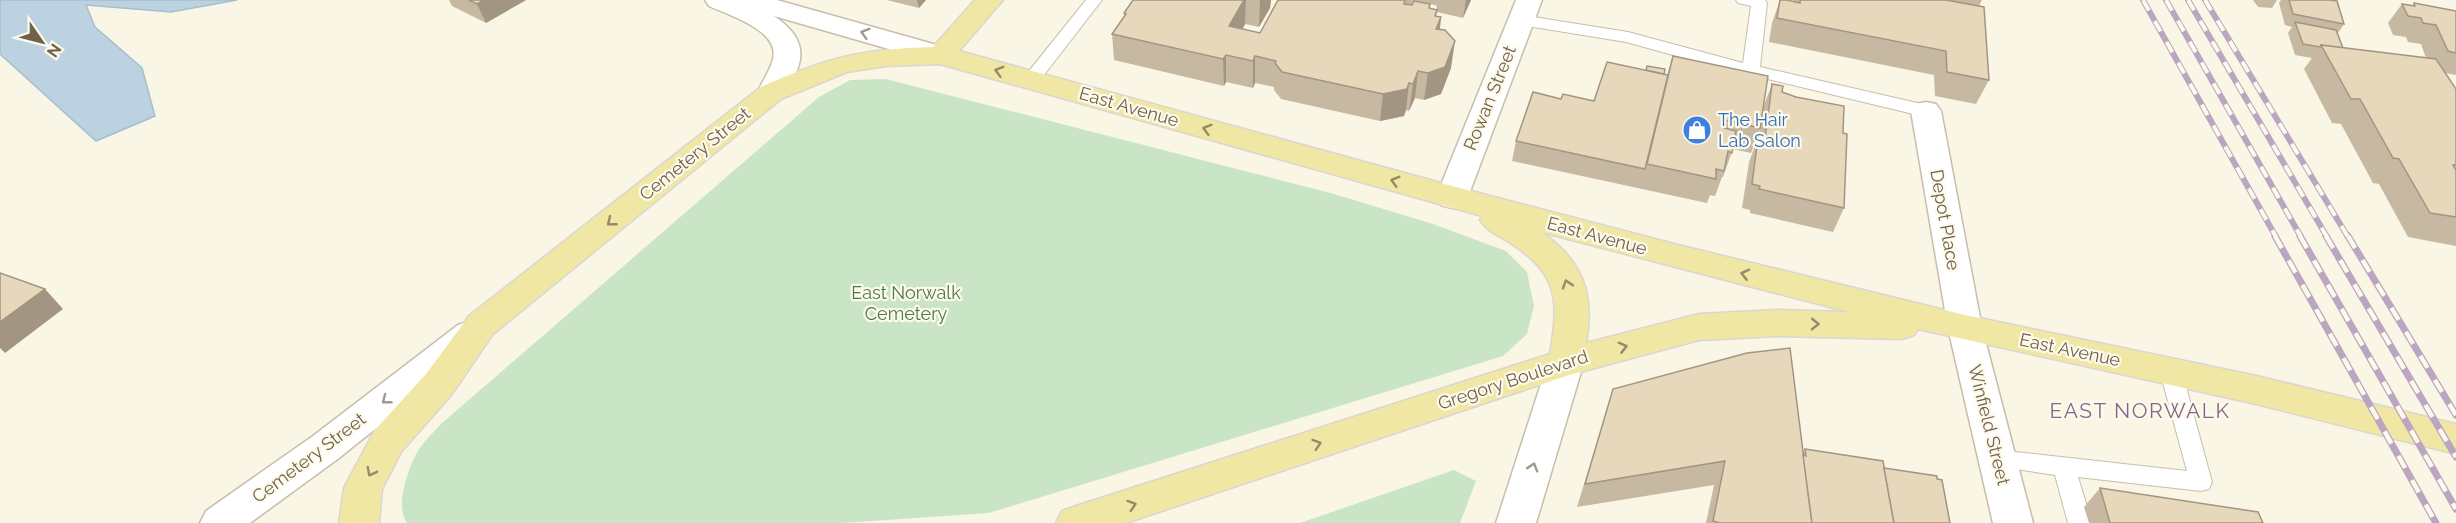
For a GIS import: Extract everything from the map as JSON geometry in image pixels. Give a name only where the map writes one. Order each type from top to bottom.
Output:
[{"type":"main road","points":[[941,55],[990,0]]},
{"type":"main road","name":"Cemetery Street","points":[[359,523],[363,488],[388,441],[439,384],[481,325],[771,93],[814,73],[850,62],[875,58],[941,55]]},
{"type":"main road","name":"East Avenue","points":[[941,55],[1452,197],[1678,257],[1965,328],[2171,372],[2456,439]]},
{"type":"main road","points":[[1452,197],[1528,237],[1562,270],[1573,306],[1566,362]]},
{"type":"main road","name":"Gregory Boulevard","points":[[1076,523],[1566,362],[1699,327],[1776,323],[1965,328]]},
{"type":"street","points":[[718,0],[770,26],[786,40],[788,57],[771,93]]},
{"type":"street","name":"East Avenue","points":[[747,0],[941,55]]},
{"type":"street","name":"Rowan Street","points":[[1452,197],[1525,10]]},
{"type":"street","name":"Depot Place","points":[[1926,111],[1965,328]]},
{"type":"street","name":"Cemetery Street","points":[[220,523],[326,447],[481,325]]},
{"type":"street","name":"Winfield Street","points":[[1965,328],[2013,523]]},
{"type":"street","points":[[1516,523],[1566,362]]},
{"type":"lane","points":[[1031,80],[1094,0]]},
{"type":"lane","points":[[1744,0],[1759,3],[1751,70]]},
{"type":"lane","points":[[1525,10],[1556,27],[1628,37],[1751,70],[1926,111]]},
{"type":"lane","points":[[1997,459],[2201,482],[2171,372]]},
{"type":"lane","points":[[2064,467],[2080,523]]},
{"type":"green space","name":"East Norwalk Cemetery","points":[[886,79],[1334,194],[1433,224],[1506,251],[1527,272],[1534,306],[1527,334],[1503,356],[989,513],[842,523],[407,523],[402,508],[402,499],[409,471],[420,447],[442,423],[819,97],[850,80]]},
{"type":"green space","points":[[1454,470],[1476,481],[1460,523],[1300,523]]},
{"type":"water","points":[[0,0],[237,0],[171,12],[86,5],[95,27],[142,68],[155,116],[96,141],[0,54]]},
{"type":"building","points":[[469,0],[484,0],[477,4]]},
{"type":"building","points":[[1133,0],[1244,0],[1229,26],[1260,33],[1278,0],[1405,0],[1404,4],[1412,5],[1414,1],[1430,4],[1429,8],[1437,10],[1435,16],[1441,17],[1436,29],[1445,30],[1455,41],[1445,67],[1428,73],[1418,71],[1413,84],[1409,83],[1407,89],[1383,94],[1282,72],[1275,63],[1276,61],[1255,56],[1253,61],[1226,55],[1223,59],[1112,34]]},
{"type":"building","points":[[1780,0],[1800,3],[1800,0],[1946,0],[1984,7],[1989,80],[1947,72],[1946,51],[1777,18]]},
{"type":"building","points":[[2289,0],[2337,1],[2344,24],[2293,14]]},
{"type":"building","points":[[2414,3],[2456,11],[2456,53],[2448,51],[2436,25],[2423,23],[2421,18],[2408,16],[2402,4],[2415,6]]},
{"type":"building","points":[[2295,22],[2336,30],[2343,48],[2303,44]]},
{"type":"building","points":[[2321,45],[2436,59],[2456,89],[2456,165],[2453,165],[2456,170],[2456,217],[2430,213],[2399,159],[2393,158],[2360,99],[2351,99]]},
{"type":"building","points":[[1673,56],[1768,76],[1760,128],[1725,120],[1724,128],[1736,131],[1732,153],[1728,151],[1724,171],[1716,169],[1716,179],[1647,164]]},
{"type":"building","points":[[1607,62],[1668,75],[1645,169],[1516,141],[1533,92],[1561,99],[1563,94],[1594,101]]},
{"type":"building","points":[[1647,66],[1665,69],[1664,74],[1646,70]]},
{"type":"building","points":[[1772,84],[1783,86],[1782,92],[1796,97],[1844,106],[1843,133],[1847,134],[1844,208],[1759,189],[1760,186],[1752,184],[1758,138],[1765,139]]},
{"type":"building","points":[[0,273],[45,289],[0,322]]},
{"type":"building","points":[[1790,348],[1812,523],[1720,523],[1713,521],[1725,461],[1585,484],[1613,389],[1747,353]]},
{"type":"building","points":[[1805,449],[1883,461],[1894,523],[1812,523],[1803,455],[1806,456]]},
{"type":"building","points":[[1884,468],[1937,476],[1937,479],[1942,480],[1950,523],[1894,523]]},
{"type":"building","points":[[2100,488],[2258,512],[2263,523],[2110,523]]},
{"type":"railway","points":[[2143,0],[2276,237]]},
{"type":"railway","points":[[2166,0],[2301,237]]},
{"type":"railway","points":[[2188,0],[2327,237]]},
{"type":"railway","points":[[2205,0],[2348,237]]},
{"type":"railway","points":[[2275,236],[2436,523]]},
{"type":"railway","points":[[2300,236],[2456,509]]},
{"type":"railway","points":[[2326,236],[2456,457]]},
{"type":"railway","points":[[2348,236],[2456,415]]},
{"type":"place","name":"The Hair Lab Salon","points":[[1697,130]]},
{"type":"district","name":"EAST NORWALK","points":[[2140,411]]}]
